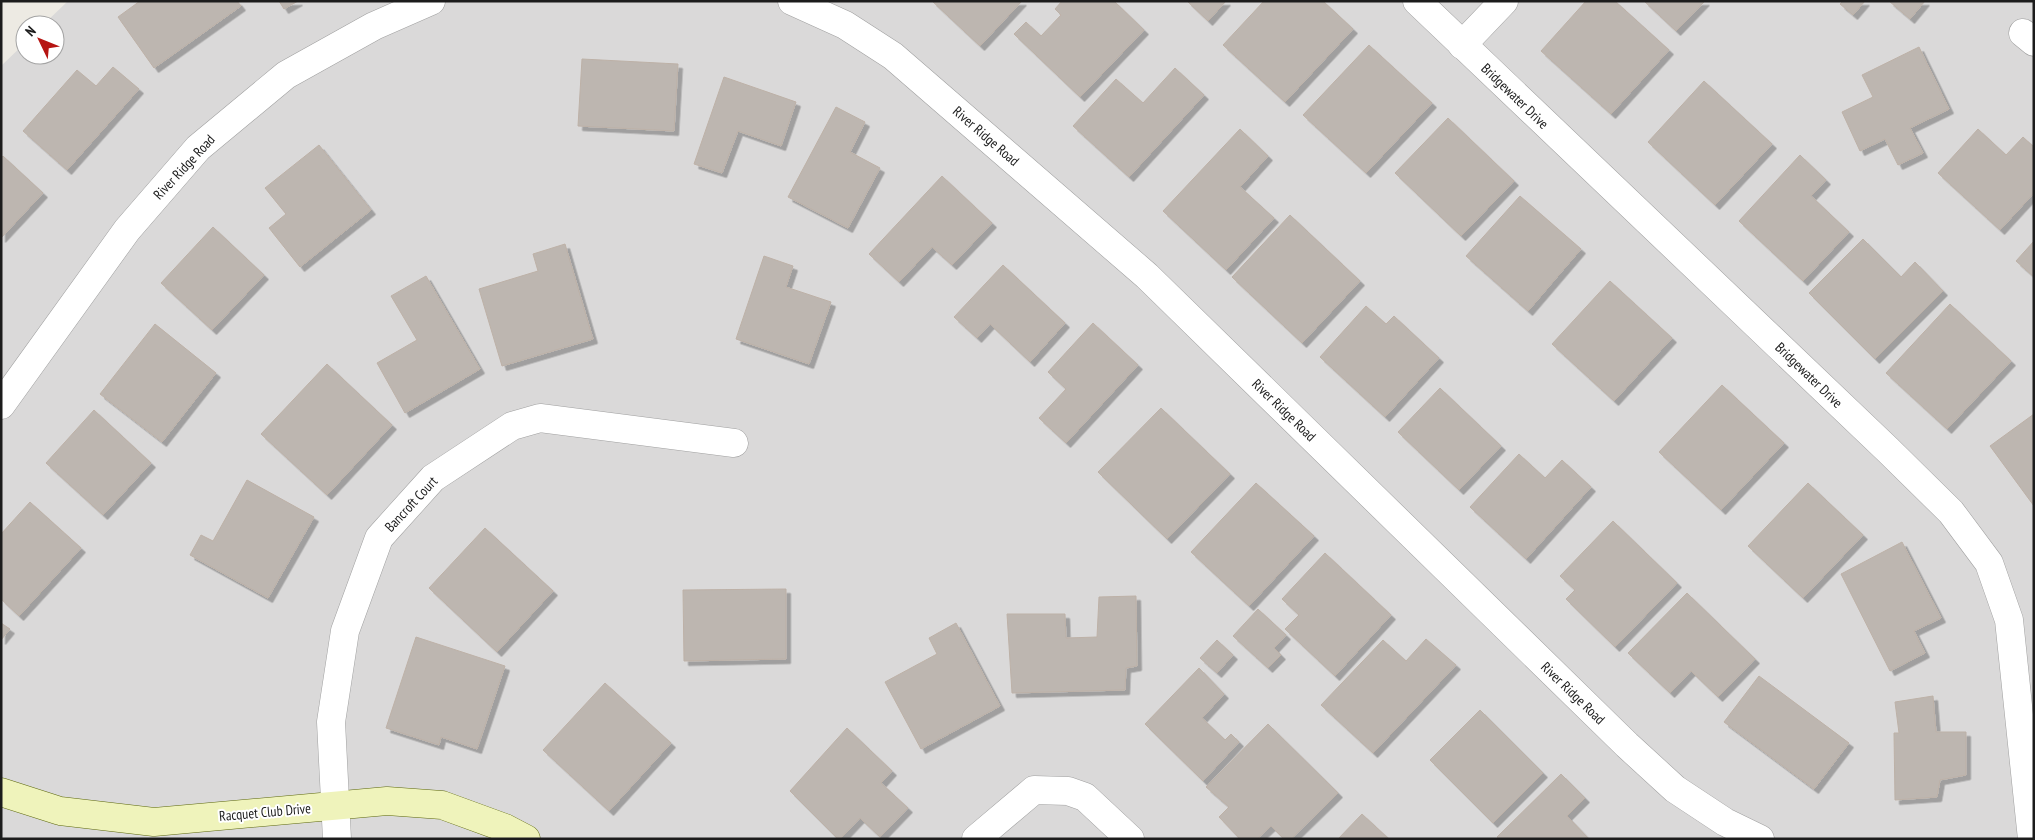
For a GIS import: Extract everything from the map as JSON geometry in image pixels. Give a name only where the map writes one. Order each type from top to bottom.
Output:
[{"type":"street","name":"River Ridge Road","points":[[1,405],[127,230],[198,148],[286,75],[374,26],[431,1]]},
{"type":"street","name":"River Ridge Road","points":[[792,1],[845,25],[893,56],[1147,276],[1634,751],[1675,788],[1725,822],[1760,839]]},
{"type":"street","name":"Bridgewater Drive","points":[[1417,1],[1951,512],[1989,563],[2009,620],[2032,839]]},
{"type":"street","points":[[1462,45],[1504,1]]},
{"type":"street","name":"Bancroft Court","points":[[337,839],[330,722],[345,631],[379,538],[433,478],[512,426],[540,418],[734,443]]},
{"type":"street","points":[[976,839],[1034,790],[1068,791],[1085,797],[1130,839]]},
{"type":"street","name":"Racquet Club Drive","points":[[1,792],[60,811],[154,822],[387,802],[442,805],[506,828],[526,839]]},
{"type":"shaded area","points":[[68,1],[2034,1],[2034,839],[1,839],[1,66],[15,53],[15,65],[65,65],[65,15],[53,15]]},
{"type":"building","points":[[140,1],[237,1],[241,6],[154,68],[118,17]]},
{"type":"building","points":[[279,1],[298,1],[284,9]]},
{"type":"building","points":[[932,1],[1022,1],[980,46]]},
{"type":"building","points":[[1062,1],[1114,1],[1144,30],[1080,97],[1014,34],[1026,22],[1041,36],[1061,15],[1055,9]]},
{"type":"building","points":[[1187,1],[1226,1],[1208,21]]},
{"type":"building","points":[[1264,1],[1323,1],[1353,29],[1285,102],[1223,45]]},
{"type":"building","points":[[1586,1],[1615,1],[1669,50],[1611,114],[1541,51]]},
{"type":"building","points":[[1644,1],[1705,1],[1676,31]]},
{"type":"building","points":[[1843,1],[1865,1],[1853,15],[1840,4]]},
{"type":"building","points":[[1889,1],[1925,1],[1910,19]]},
{"type":"building","points":[[1369,45],[1432,103],[1366,173],[1303,115]]},
{"type":"building","points":[[1919,47],[1949,109],[1910,128],[1923,153],[1898,165],[1885,139],[1860,151],[1842,112],[1873,97],[1862,75]]},
{"type":"building","points":[[582,59],[678,64],[674,131],[578,126]]},
{"type":"building","points":[[113,67],[139,89],[67,170],[23,131],[77,70],[96,86]]},
{"type":"building","points":[[1175,68],[1204,95],[1129,177],[1073,126],[1116,79],[1143,103]]},
{"type":"building","points":[[724,77],[796,102],[781,146],[738,131],[722,173],[694,164]]},
{"type":"building","points":[[1704,81],[1772,144],[1715,205],[1648,142]]},
{"type":"building","points":[[836,107],[865,122],[850,152],[880,168],[848,228],[788,197]]},
{"type":"building","points":[[1448,118],[1514,181],[1461,236],[1395,173]]},
{"type":"building","points":[[1240,129],[1268,156],[1240,187],[1274,218],[1226,270],[1163,211]]},
{"type":"building","points":[[1978,129],[2006,155],[2023,137],[2034,147],[2034,193],[2000,230],[1938,173]]},
{"type":"building","points":[[319,145],[371,210],[300,267],[269,228],[286,214],[265,188]]},
{"type":"building","points":[[1800,155],[1826,180],[1811,196],[1849,232],[1803,281],[1739,221]]},
{"type":"building","points":[[3,156],[43,193],[1,238],[1,158]]},
{"type":"building","points":[[942,176],[992,223],[952,265],[932,247],[899,282],[869,254]]},
{"type":"building","points":[[1520,196],[1581,249],[1528,311],[1466,256]]},
{"type":"building","points":[[1290,215],[1360,281],[1302,343],[1232,277]]},
{"type":"building","points":[[213,227],[264,275],[212,330],[161,283]]},
{"type":"building","points":[[1863,239],[1901,277],[1915,262],[1943,291],[1875,359],[1809,293]]},
{"type":"building","points":[[2034,241],[2034,277],[2016,261]]},
{"type":"building","points":[[565,244],[593,339],[502,366],[479,289],[538,271],[533,254]]},
{"type":"building","points":[[764,256],[793,266],[786,287],[831,302],[809,364],[736,339]]},
{"type":"building","points":[[1003,265],[1065,323],[1030,362],[990,324],[977,338],[954,317]]},
{"type":"building","points":[[426,276],[480,369],[405,413],[377,363],[417,340],[391,296]]},
{"type":"building","points":[[1610,281],[1672,338],[1614,401],[1552,344]]},
{"type":"building","points":[[1950,304],[2011,361],[1947,429],[1886,373]]},
{"type":"building","points":[[1366,306],[1386,324],[1394,316],[1439,358],[1385,417],[1320,357]]},
{"type":"building","points":[[1093,323],[1138,365],[1066,443],[1039,418],[1066,389],[1048,372]]},
{"type":"building","points":[[155,324],[216,373],[162,442],[100,394]]},
{"type":"building","points":[[327,364],[392,425],[327,495],[261,434]]},
{"type":"building","points":[[1722,385],[1784,443],[1721,510],[1659,452]]},
{"type":"building","points":[[1440,388],[1501,446],[1459,490],[1398,432]]},
{"type":"building","points":[[1161,408],[1230,474],[1167,539],[1098,472]]},
{"type":"building","points":[[94,410],[151,463],[103,515],[46,463]]},
{"type":"building","points":[[2034,414],[2034,506],[1990,446]]},
{"type":"building","points":[[1519,454],[1545,478],[1562,460],[1591,487],[1526,559],[1470,507]]},
{"type":"building","points":[[247,480],[314,517],[268,598],[190,555],[201,535],[213,541]]},
{"type":"building","points":[[1256,483],[1314,536],[1249,606],[1191,552]]},
{"type":"building","points":[[1808,483],[1863,535],[1803,598],[1748,546]]},
{"type":"building","points":[[30,502],[81,548],[19,616],[1,599],[1,534]]},
{"type":"building","points":[[1613,521],[1677,583],[1615,647],[1566,599],[1575,590],[1560,576]]},
{"type":"building","points":[[485,528],[553,591],[497,652],[429,588]]},
{"type":"building","points":[[1902,542],[1941,618],[1914,631],[1925,653],[1890,671],[1841,574]]},
{"type":"building","points":[[1325,553],[1391,615],[1335,676],[1285,629],[1299,615],[1282,599]]},
{"type":"building","points":[[786,589],[786,659],[684,661],[683,590]]},
{"type":"building","points":[[1687,593],[1755,659],[1718,697],[1691,671],[1670,693],[1628,653]]},
{"type":"building","points":[[1136,596],[1137,666],[1126,668],[1125,690],[1012,693],[1007,614],[1065,614],[1066,638],[1097,637],[1099,597]]},
{"type":"building","points":[[1258,609],[1286,635],[1274,648],[1281,655],[1268,668],[1233,636]]},
{"type":"building","points":[[1,623],[10,629],[1,640]]},
{"type":"building","points":[[956,623],[1000,706],[921,749],[885,682],[937,654],[929,638]]},
{"type":"building","points":[[416,637],[505,666],[477,749],[441,737],[439,745],[386,728]]},
{"type":"building","points":[[1426,639],[1456,665],[1373,753],[1321,705],[1383,640],[1406,661]]},
{"type":"building","points":[[1217,640],[1233,655],[1217,673],[1200,658]]},
{"type":"building","points":[[1199,668],[1224,694],[1202,718],[1225,740],[1231,734],[1239,742],[1203,781],[1145,724]]},
{"type":"building","points":[[1759,676],[1849,743],[1814,789],[1724,722]]},
{"type":"building","points":[[605,683],[671,743],[609,811],[543,750]]},
{"type":"building","points":[[1933,696],[1936,732],[1966,732],[1966,775],[1940,780],[1937,797],[1895,800],[1894,733],[1899,733],[1895,702]]},
{"type":"building","points":[[1480,710],[1543,773],[1493,823],[1430,760]]},
{"type":"building","points":[[1268,724],[1338,793],[1291,839],[1284,839],[1271,826],[1257,839],[1240,839],[1219,817],[1229,807],[1206,787]]},
{"type":"building","points":[[847,728],[892,771],[881,783],[908,808],[880,837],[860,818],[838,839],[790,791]]},
{"type":"building","points":[[1561,774],[1585,798],[1567,816],[1589,839],[1499,839],[1497,837]]},
{"type":"building","points":[[1362,814],[1389,839],[1338,839]]}]
